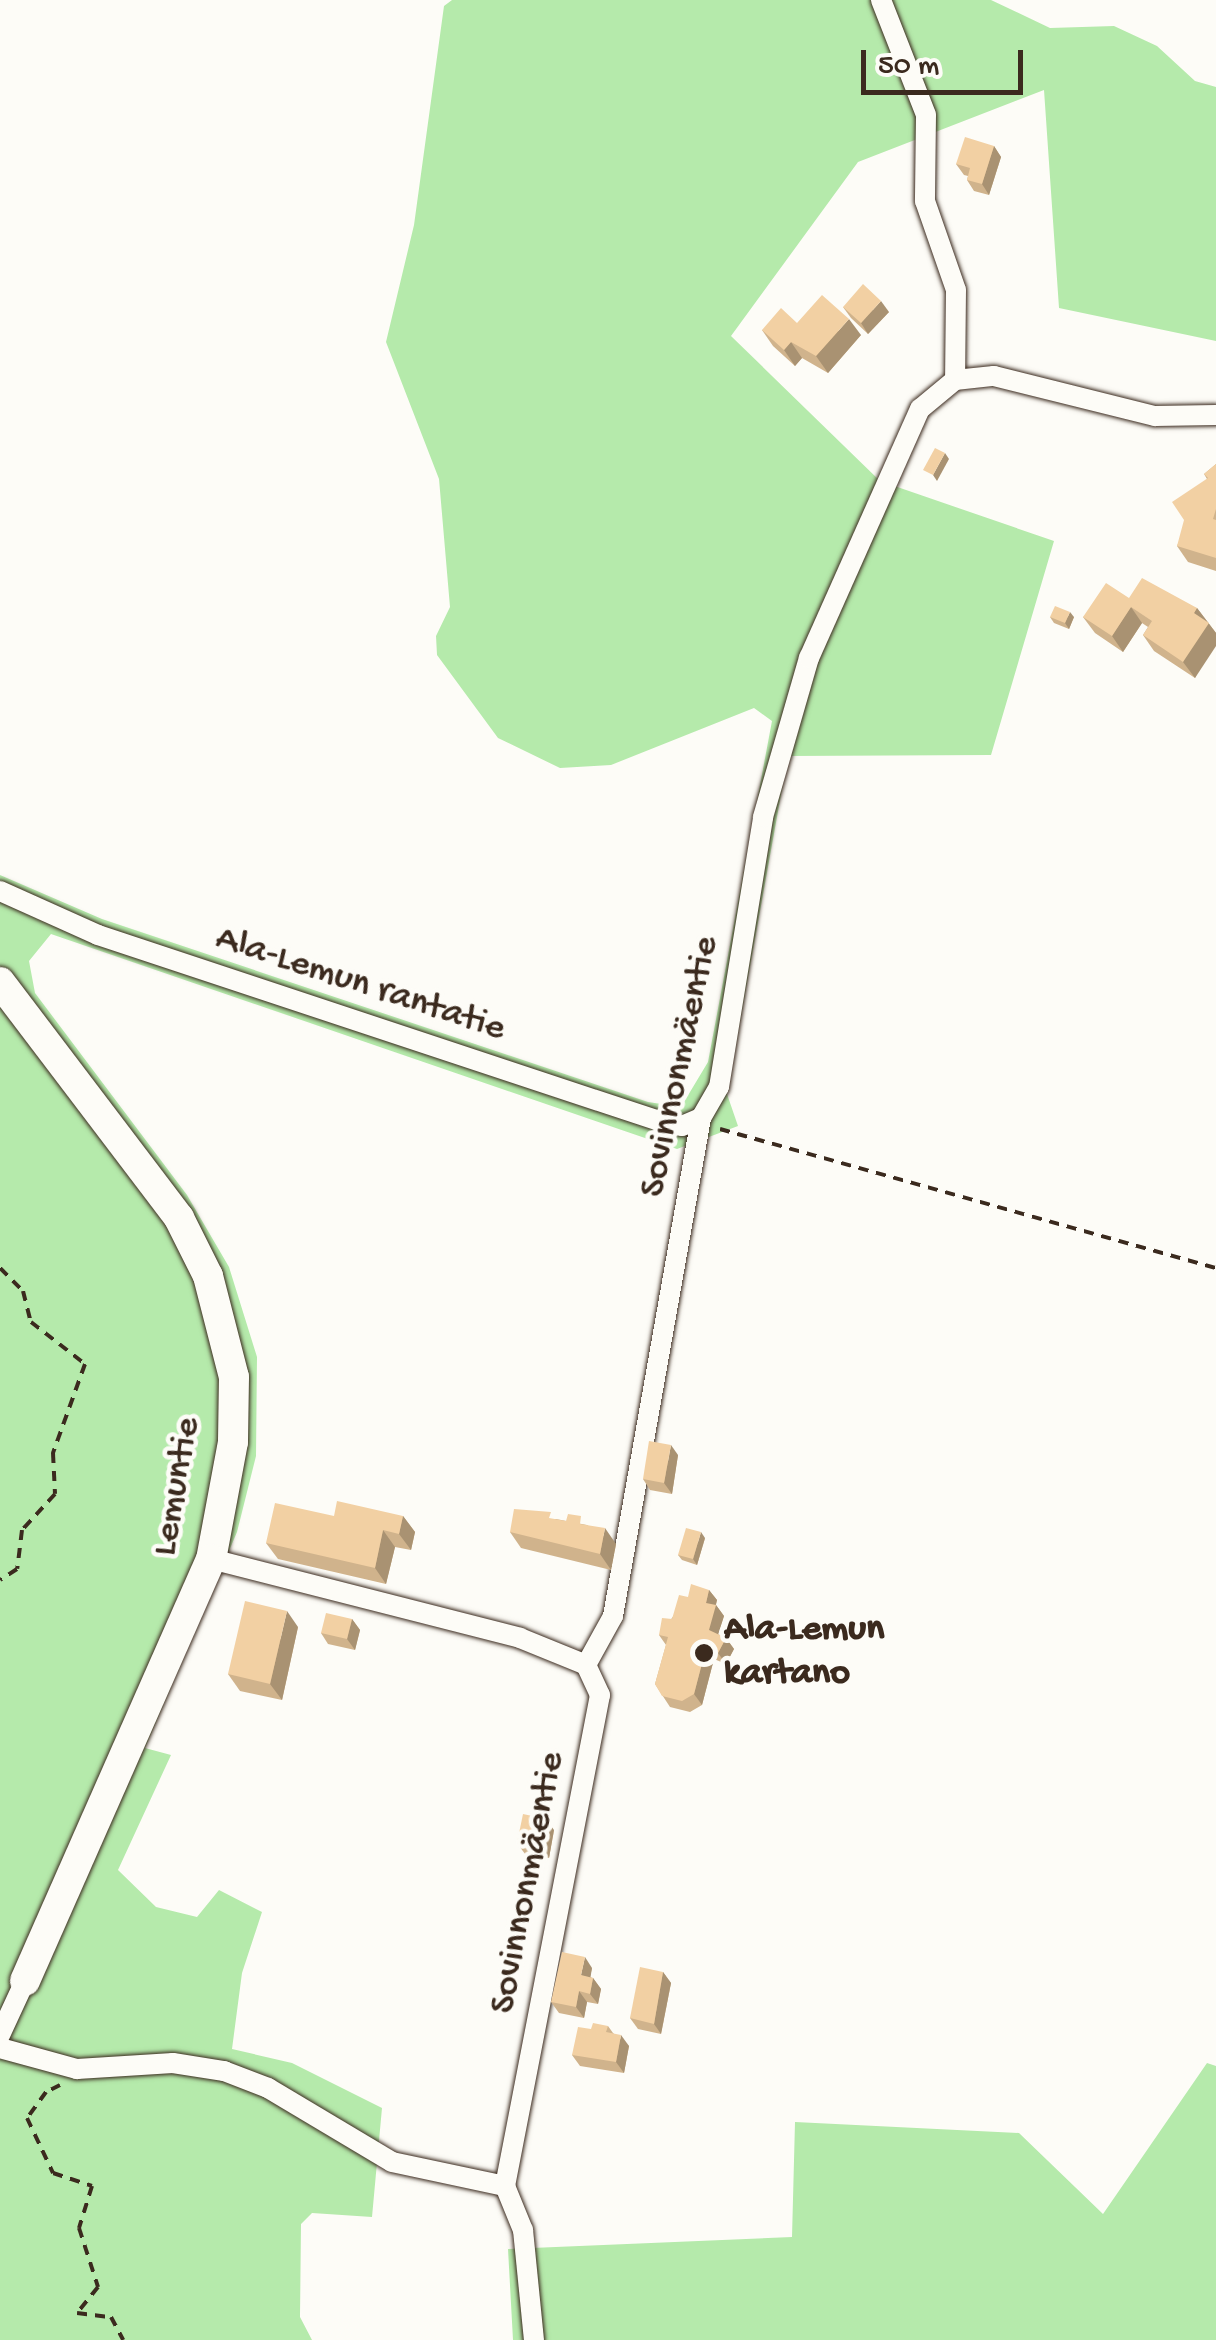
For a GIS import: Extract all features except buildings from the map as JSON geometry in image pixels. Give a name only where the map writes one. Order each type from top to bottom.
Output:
[{"type":"street","points":[[881,0],[926,115],[925,201],[956,290],[955,380],[994,376],[1155,416],[1216,415]]},
{"type":"street","name":"Sovinnonmäentie","points":[[505,2186],[600,1695],[586,1665],[613,1616],[642,1478],[701,1118],[719,1087],[763,817],[790,710],[920,409],[955,380]]},
{"type":"street","name":"Ala-Lemun rantatie","points":[[0,891],[98,935],[665,1123],[682,1126],[701,1118]]},
{"type":"street","name":"Lemuntie","points":[[0,982],[146,1169],[208,1276],[234,1377],[233,1442],[211,1559],[0,2035]]},
{"type":"street","points":[[211,1559],[520,1638],[586,1665]]},
{"type":"street","points":[[0,2048],[77,2069],[173,2063],[224,2071],[268,2088],[392,2162],[505,2186],[522,2230],[534,2340]]},
{"type":"path","points":[[701,1118],[739,1136],[929,1192],[1216,1268]]},
{"type":"path","points":[[0,1268],[23,1291],[31,1322],[85,1364],[53,1453],[56,1494],[22,1530],[17,1569],[0,1580]]},
{"type":"path","points":[[77,2069],[73,2078],[46,2092],[27,2118],[53,2173],[92,2186],[79,2228],[98,2287],[78,2314],[112,2317],[123,2340]]},
{"type":"green space","points":[[452,0],[991,0],[1050,28],[1114,26],[1157,46],[1195,81],[1216,87],[1216,341],[1059,308],[1044,90],[858,162],[731,336],[880,481],[1054,541],[991,755],[788,756],[727,1094],[738,1126],[677,1149],[51,934],[29,961],[35,993],[187,1195],[229,1267],[257,1357],[256,1456],[237,1532],[145,1748],[171,1755],[118,1870],[156,1907],[197,1917],[219,1890],[262,1912],[242,1973],[232,2049],[292,2063],[382,2108],[372,2217],[312,2213],[301,2224],[300,2317],[312,2340],[0,2340],[0,875],[102,919],[648,1102],[681,1107],[708,1062],[772,721],[754,708],[611,765],[560,768],[498,738],[437,655],[436,636],[450,607],[439,479],[386,342],[414,225],[444,6]]},
{"type":"green space","points":[[1207,2063],[1216,2066],[1216,2340],[513,2340],[508,2249],[792,2237],[795,2122],[1019,2133],[1103,2214]]},
{"type":"place","name":"Ala-Lemun kartano","points":[[704,1653]]}]
